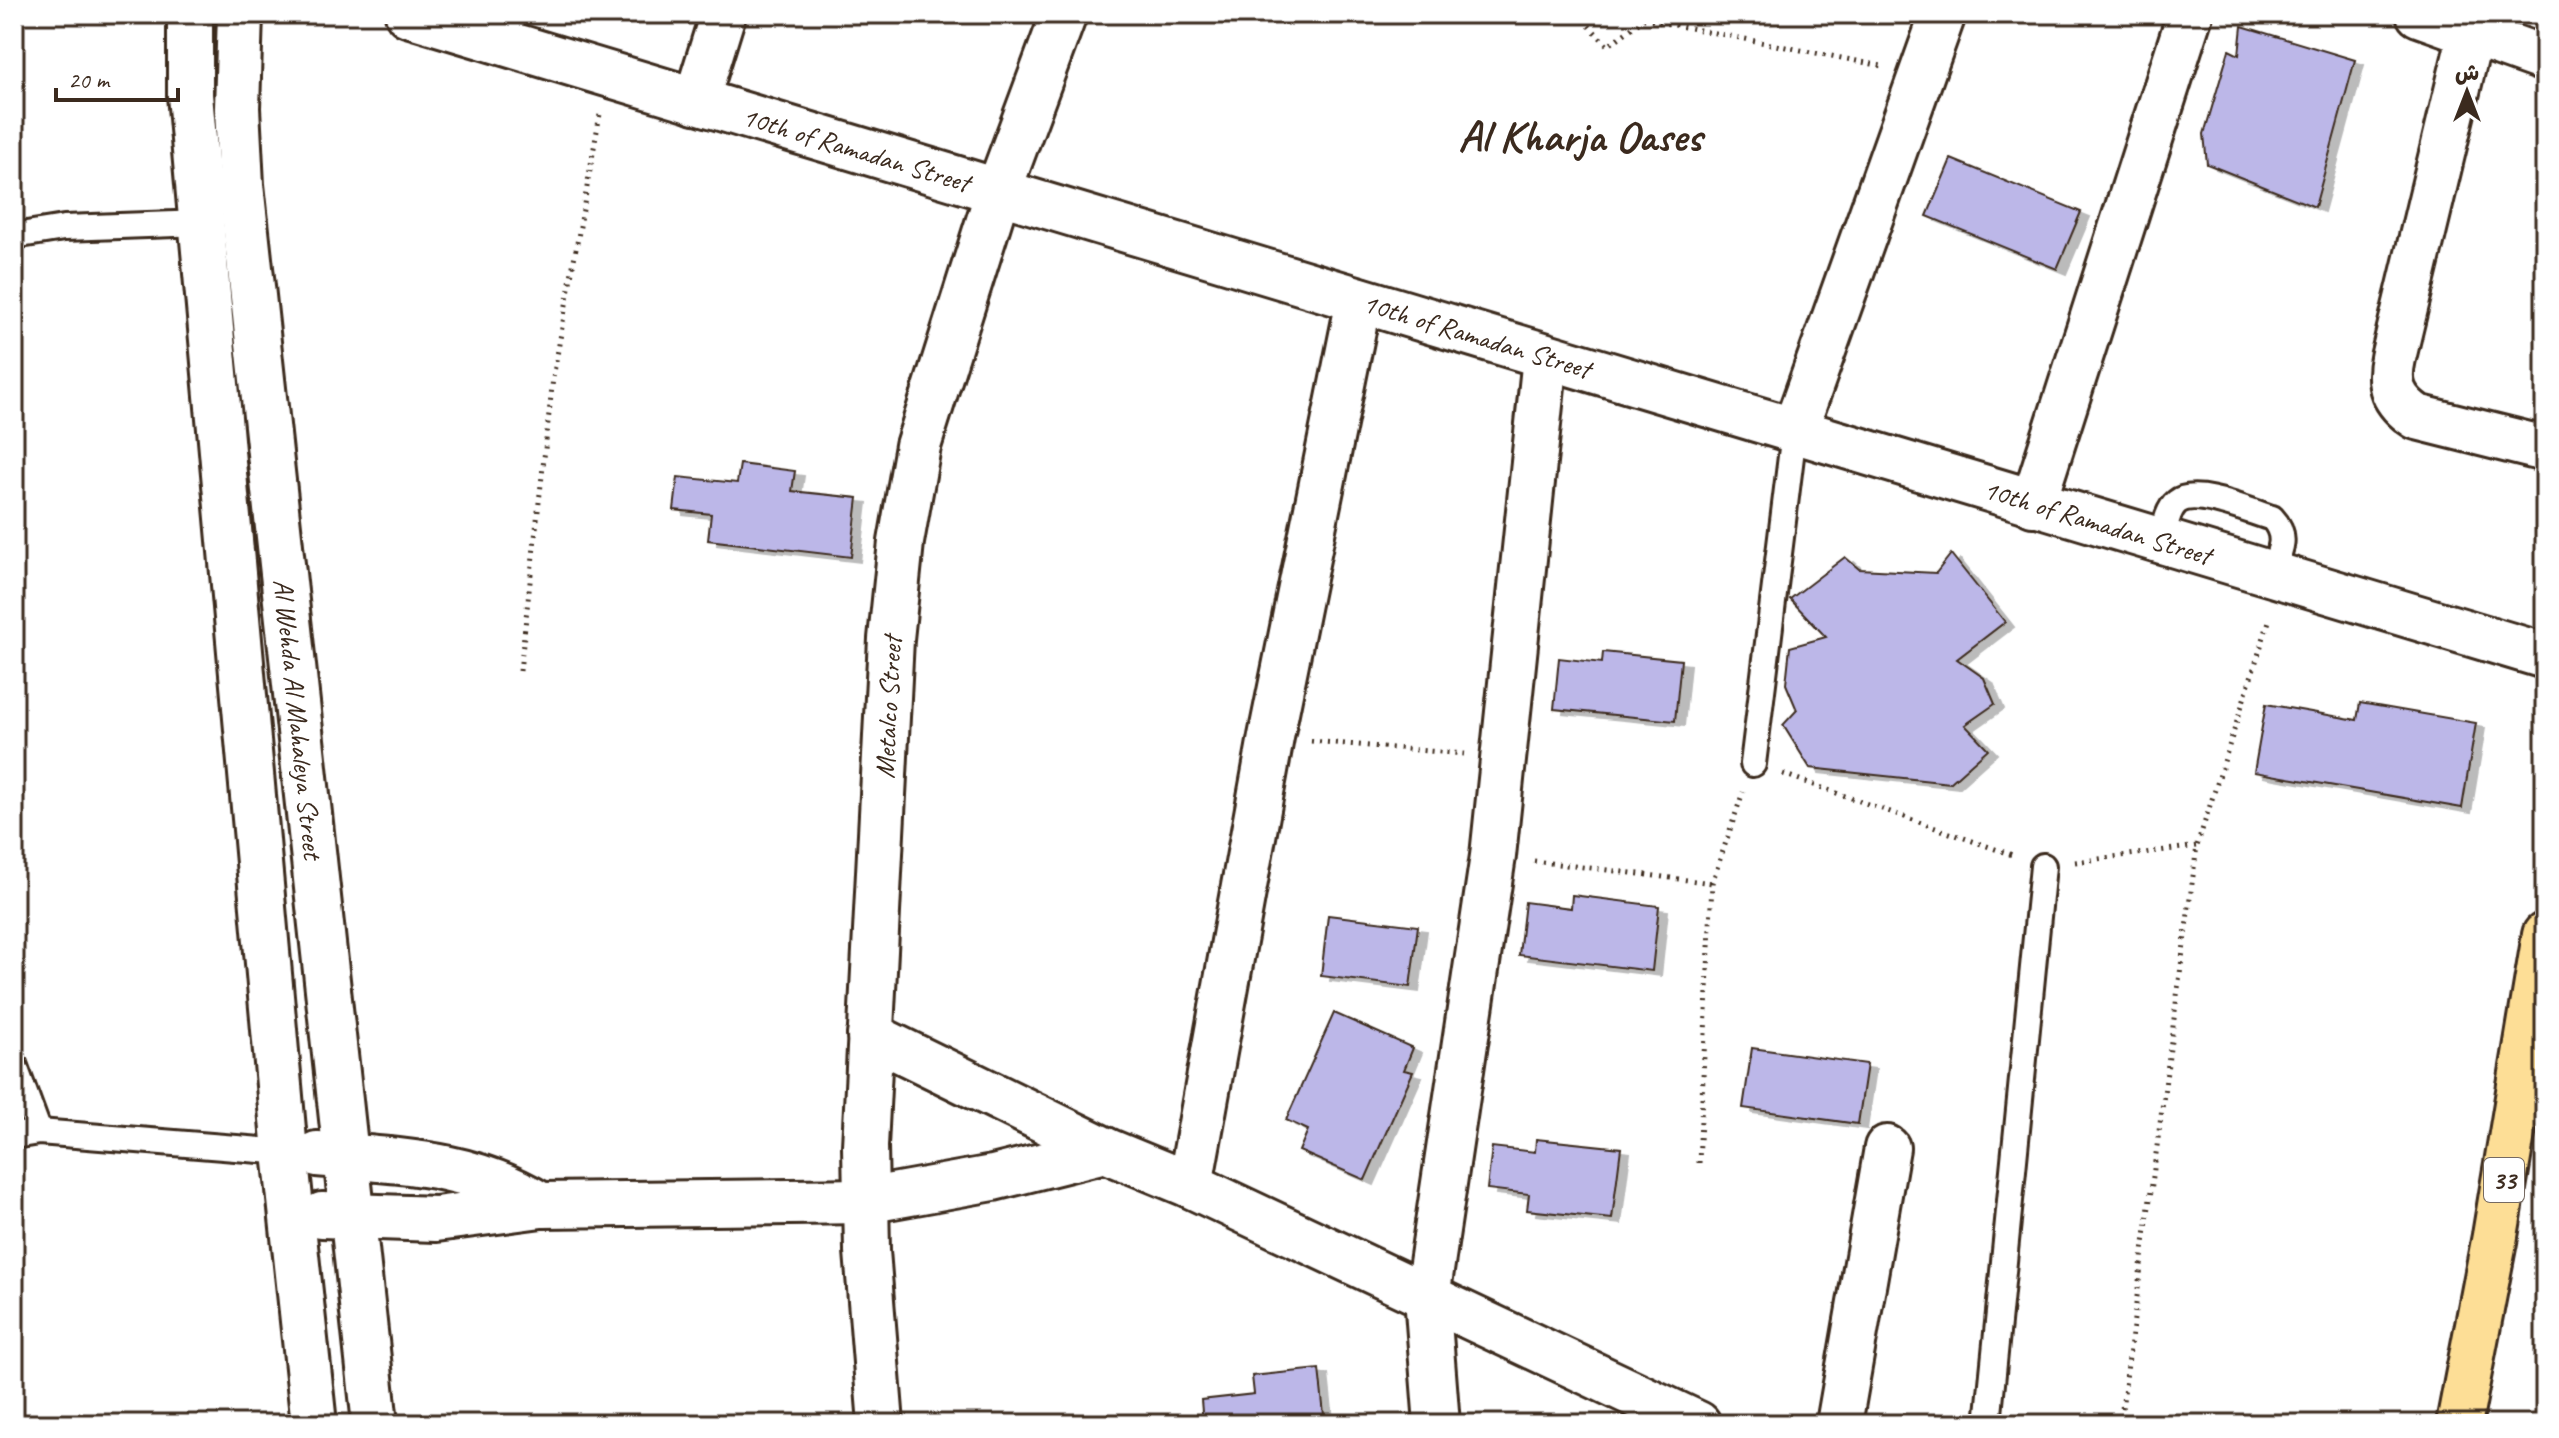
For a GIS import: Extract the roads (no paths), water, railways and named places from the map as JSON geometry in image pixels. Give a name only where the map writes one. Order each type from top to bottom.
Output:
[{"type":"highway","name":"33","points":[[2459,1424],[2545,935]]},
{"type":"street","name":"Al Wehda Al Mahaleya Street","points":[[190,14],[190,95],[285,1152],[314,1424]]},
{"type":"street","name":"Al Wehda Al Mahaleya Street","points":[[240,14],[237,108],[241,185],[375,1424]]},
{"type":"street","name":"10th of Ramadan Street","points":[[408,14],[2545,656]]},
{"type":"street","points":[[696,101],[723,14]]},
{"type":"street","points":[[1794,432],[1943,14]]},
{"type":"street","points":[[2033,504],[2190,14]]},
{"type":"street","points":[[2419,14],[2545,59]]},
{"type":"street","name":"Metalco Street","points":[[881,1424],[865,1201],[870,1035],[891,639],[901,542],[918,446],[1056,16]]},
{"type":"street","points":[[2471,33],[2389,375],[2392,393],[2402,407],[2417,417],[2545,449]]},
{"type":"street","points":[[1190,1185],[1271,737],[1359,300]]},
{"type":"street","points":[[1437,1424],[1427,1297],[1493,856],[1545,357]]},
{"type":"street","points":[[870,1035],[1105,1150],[1190,1185],[1698,1424]]},
{"type":"street","points":[[1839,1424],[1887,1148]]},
{"type":"street","points":[[292,1214],[436,1219],[541,1205],[865,1201],[993,1178],[1105,1150]]},
{"type":"street","points":[[285,1152],[424,1162],[506,1184],[541,1205]]},
{"type":"lane","points":[[14,236],[64,228],[203,223]]},
{"type":"lane","points":[[1753,764],[1794,432]]},
{"type":"lane","points":[[1988,1424],[2043,866]]},
{"type":"lane","points":[[14,1064],[39,1132]]},
{"type":"lane","points":[[14,1136],[39,1132],[285,1152]]},
{"type":"district","name":"Al Kharja Oases","points":[[1580,136]]}]
